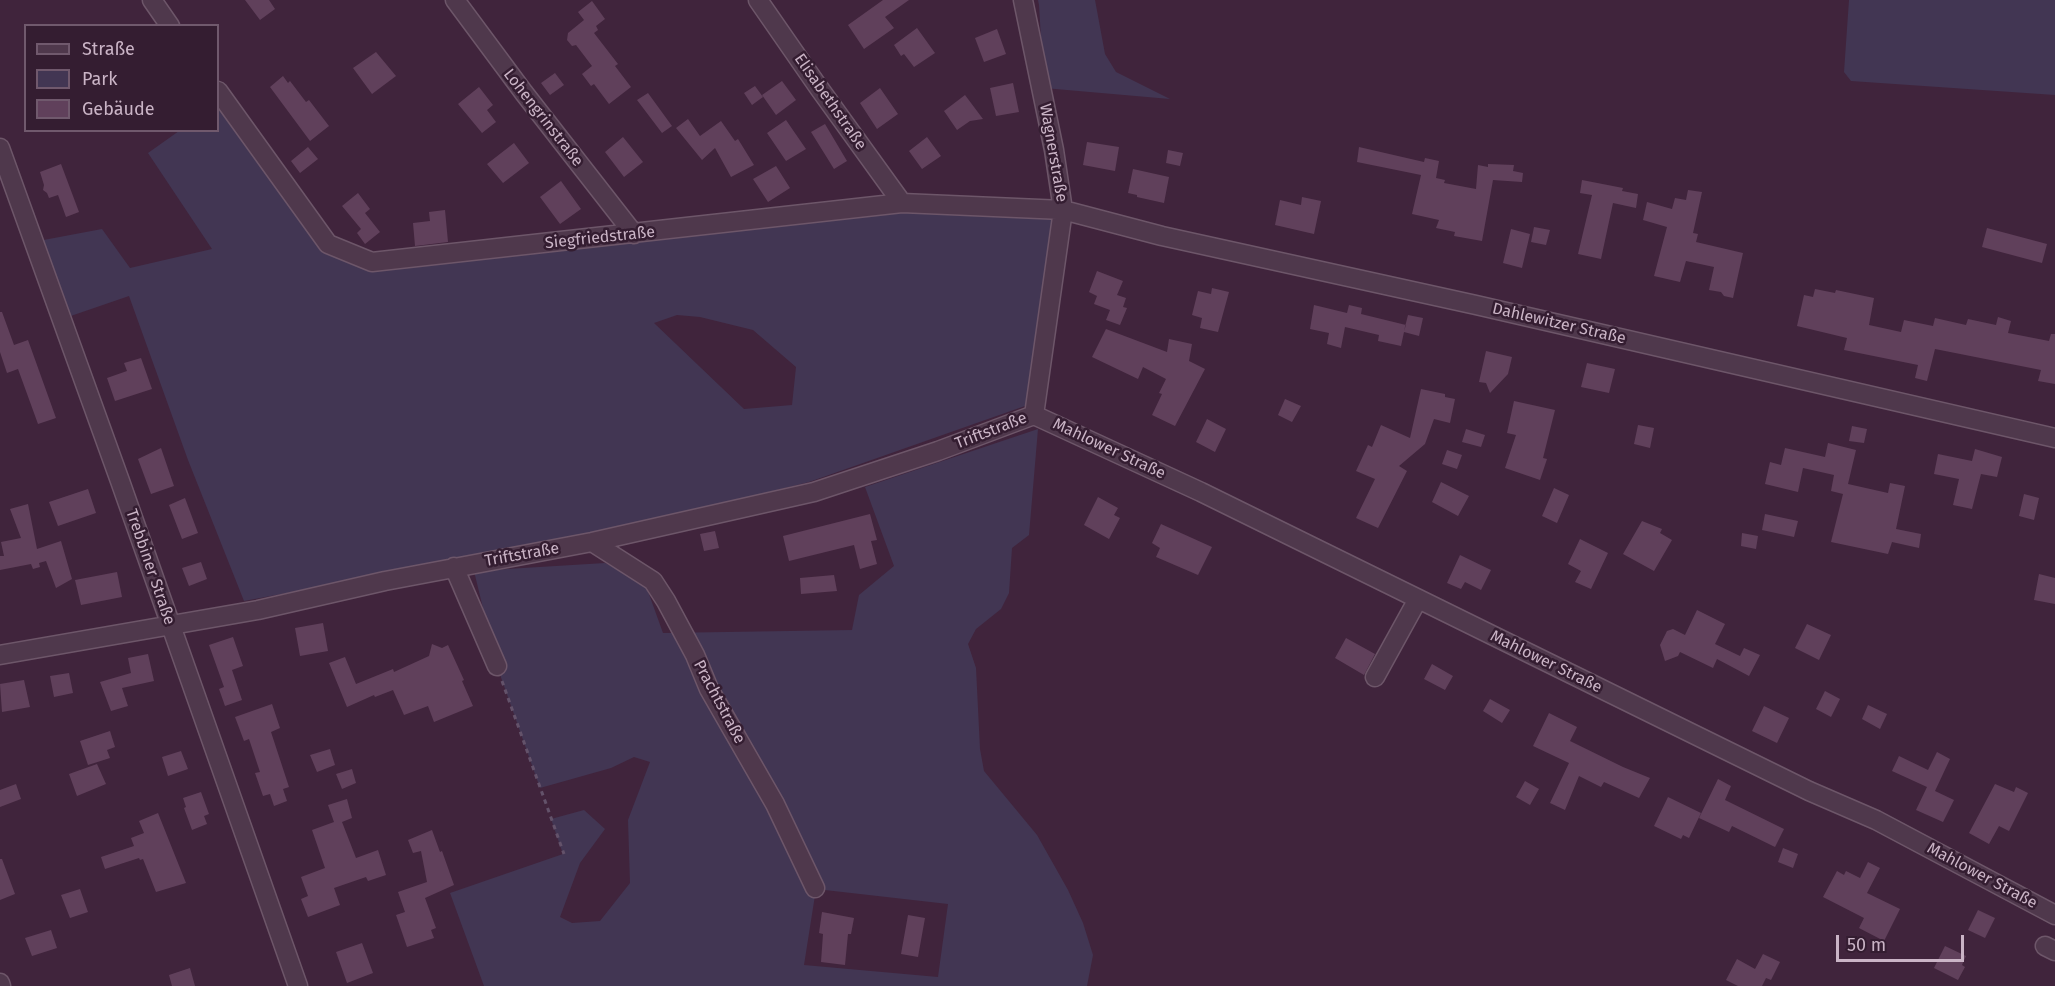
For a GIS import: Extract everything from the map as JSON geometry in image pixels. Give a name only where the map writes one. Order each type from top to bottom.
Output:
[{"type":"street","points":[[152,0],[169,24]]},
{"type":"street","name":"Lohengrinstraße","points":[[455,0],[634,234]]},
{"type":"street","name":"Elisabethstraße","points":[[759,0],[819,88],[902,202]]},
{"type":"street","name":"Wagnerstraße","points":[[1023,0],[1054,150],[1063,210],[1034,415]]},
{"type":"street","name":"Siegfriedstraße","points":[[219,92],[328,243],[372,262],[902,202],[1063,210]]},
{"type":"street","name":"Trebbiner Straße","points":[[0,148],[298,986]]},
{"type":"street","name":"Dahlewitzer Straße","points":[[1063,210],[1162,236],[2055,438]]},
{"type":"street","name":"Triftstraße","points":[[0,655],[258,610],[385,581],[592,542],[814,492],[938,451],[1034,415]]},
{"type":"street","name":"Mahlower Straße","points":[[1034,415],[1201,492],[1809,791],[1876,820],[2055,915]]},
{"type":"street","name":"Prachtstraße","points":[[592,542],[653,581],[666,601],[709,689],[774,804],[815,888]]},
{"type":"street","points":[[454,567],[497,666]]},
{"type":"street","points":[[1375,677],[1418,599]]},
{"type":"path","points":[[497,666],[564,854]]},
{"type":"green space","points":[[1038,0],[1095,0],[1105,54],[1116,72],[1170,99],[1044,88]]},
{"type":"green space","points":[[1849,0],[2055,0],[2055,95],[1851,81],[1844,72]]},
{"type":"green space","points":[[219,104],[328,243],[372,262],[902,203],[1063,210],[1042,400],[809,482],[594,536],[244,601],[188,460],[129,296],[62,319],[33,242],[102,229],[130,268],[212,249],[148,153],[178,132],[219,132]],"holes":[[[677,315],[700,317],[753,330],[796,367],[792,405],[744,409],[654,323]]]},
{"type":"green space","points":[[1038,429],[1029,535],[1012,548],[1009,593],[1001,609],[976,629],[968,644],[976,668],[980,749],[984,771],[1037,835],[1068,890],[1083,923],[1093,955],[1087,986],[484,986],[450,893],[563,854],[551,819],[584,810],[605,829],[580,863],[560,917],[572,923],[600,921],[630,883],[628,820],[650,762],[634,757],[611,768],[540,788],[497,666],[474,571],[605,563],[645,583],[663,633],[852,630],[859,595],[894,566],[865,487]],"holes":[[[816,889],[948,904],[938,977],[804,965]]]},
{"type":"building","points":[[245,0],[269,0],[275,9],[260,20]]},
{"type":"building","points":[[883,0],[909,0],[885,17],[894,28],[864,49],[848,25]]},
{"type":"building","points":[[592,1],[605,19],[596,26],[598,30],[594,33],[618,64],[615,66],[631,87],[609,104],[594,84],[591,86],[582,74],[592,66],[576,45],[572,46],[567,40],[568,33],[584,20],[578,12]]},
{"type":"building","points":[[917,28],[935,53],[914,67],[904,54],[901,56],[894,45]]},
{"type":"building","points":[[997,29],[1006,54],[984,62],[975,38]]},
{"type":"building","points":[[376,52],[396,76],[372,94],[353,68]]},
{"type":"building","points":[[555,73],[564,85],[550,95],[541,83]]},
{"type":"building","points":[[283,76],[288,83],[290,81],[306,102],[309,100],[329,126],[310,141],[270,87]]},
{"type":"building","points":[[782,81],[796,100],[776,115],[762,95]]},
{"type":"building","points":[[1013,83],[1019,112],[996,116],[990,88]]},
{"type":"building","points":[[755,86],[763,97],[752,105],[744,93]]},
{"type":"building","points":[[479,87],[493,105],[487,110],[496,122],[482,133],[458,104]]},
{"type":"building","points":[[880,88],[898,114],[877,129],[860,103]]},
{"type":"building","points":[[648,93],[672,126],[662,133],[637,100]]},
{"type":"building","points":[[965,95],[983,119],[970,121],[957,130],[944,111]]},
{"type":"building","points":[[688,119],[700,136],[721,121],[735,141],[738,139],[754,165],[731,177],[715,148],[702,160],[676,128]]},
{"type":"building","points":[[786,120],[806,149],[786,161],[767,133]]},
{"type":"building","points":[[825,124],[847,161],[834,169],[811,132]]},
{"type":"building","points":[[623,137],[643,162],[624,177],[605,152]]},
{"type":"building","points":[[927,137],[941,156],[922,169],[909,151]]},
{"type":"building","points":[[1087,142],[1119,147],[1115,171],[1083,165]]},
{"type":"building","points":[[514,143],[529,163],[503,183],[487,164]]},
{"type":"building","points":[[308,147],[318,159],[300,173],[291,161]]},
{"type":"building","points":[[1359,147],[1424,162],[1425,158],[1439,161],[1436,178],[1445,180],[1444,183],[1476,189],[1478,165],[1488,167],[1488,164],[1514,165],[1513,171],[1523,173],[1522,182],[1493,180],[1482,241],[1454,236],[1455,232],[1436,228],[1439,220],[1412,214],[1421,175],[1357,162]]},
{"type":"building","points":[[1168,150],[1183,153],[1180,166],[1166,163]]},
{"type":"building","points":[[61,164],[79,212],[66,217],[58,195],[49,198],[43,190],[44,185],[40,172]]},
{"type":"building","points":[[776,166],[790,188],[768,202],[753,179]]},
{"type":"building","points":[[1133,169],[1169,177],[1164,203],[1128,193]]},
{"type":"building","points":[[1582,180],[1623,188],[1622,191],[1638,194],[1636,208],[1613,203],[1601,259],[1578,254],[1592,195],[1580,193]]},
{"type":"building","points":[[561,181],[581,209],[560,224],[540,197]]},
{"type":"building","points":[[1688,190],[1702,192],[1693,233],[1698,234],[1696,242],[1743,253],[1733,298],[1724,296],[1721,292],[1709,290],[1714,267],[1686,261],[1680,282],[1654,276],[1667,227],[1643,220],[1647,202],[1672,209],[1675,198],[1686,200]]},
{"type":"building","points":[[358,193],[370,209],[365,213],[380,232],[365,244],[357,233],[361,229],[342,206]]},
{"type":"building","points":[[1302,197],[1321,201],[1314,234],[1275,225],[1280,200],[1301,205]]},
{"type":"building","points":[[445,210],[448,242],[415,246],[413,223],[430,221],[429,212]]},
{"type":"building","points":[[1534,227],[1550,230],[1546,245],[1531,242]]},
{"type":"building","points":[[1987,228],[2047,244],[2042,263],[1982,247]]},
{"type":"building","points":[[1511,229],[1530,234],[1522,268],[1503,263]]},
{"type":"building","points":[[1097,271],[1123,281],[1117,295],[1126,298],[1123,307],[1127,308],[1120,325],[1106,320],[1110,310],[1094,304],[1097,296],[1089,292]]},
{"type":"building","points":[[1212,288],[1229,292],[1218,332],[1200,328],[1202,318],[1192,315],[1198,291],[1211,294]]},
{"type":"building","points":[[1815,289],[1835,293],[1836,290],[1874,298],[1869,325],[1901,332],[1904,320],[1933,326],[1935,318],[1966,325],[1968,319],[1996,325],[1998,317],[2011,321],[2008,333],[2049,341],[2051,334],[2055,334],[2055,384],[2038,381],[2041,370],[1935,349],[1927,381],[1915,378],[1918,365],[1844,350],[1847,338],[1797,326],[1804,295],[1813,297]]},
{"type":"building","points":[[1314,305],[1347,313],[1349,305],[1362,308],[1361,314],[1406,325],[1408,315],[1423,318],[1419,336],[1404,332],[1401,346],[1378,341],[1379,335],[1345,327],[1341,348],[1327,344],[1329,333],[1310,329]]},
{"type":"building","points":[[0,312],[2,312],[14,345],[28,340],[56,418],[38,424],[18,369],[7,373],[0,352]]},
{"type":"building","points":[[1106,329],[1167,352],[1169,339],[1192,344],[1189,361],[1205,369],[1175,426],[1152,415],[1166,379],[1143,367],[1138,379],[1092,357]]},
{"type":"building","points":[[1486,351],[1512,357],[1508,374],[1490,393],[1486,383],[1479,382]]},
{"type":"building","points":[[141,358],[152,389],[115,401],[107,378],[127,371],[124,363]]},
{"type":"building","points":[[1587,363],[1615,369],[1609,393],[1581,387]]},
{"type":"building","points":[[1421,389],[1445,394],[1445,397],[1455,399],[1450,423],[1434,419],[1425,444],[1399,466],[1407,471],[1378,528],[1356,518],[1375,479],[1356,471],[1368,445],[1372,447],[1381,425],[1410,438]]},
{"type":"building","points":[[1285,399],[1301,406],[1292,422],[1278,415]]},
{"type":"building","points":[[1514,401],[1555,410],[1543,458],[1547,459],[1540,480],[1505,468],[1516,435],[1507,433]]},
{"type":"building","points":[[1207,419],[1226,429],[1215,452],[1196,442]]},
{"type":"building","points":[[1638,425],[1654,428],[1650,448],[1634,444]]},
{"type":"building","points":[[1852,426],[1867,429],[1864,443],[1849,441]]},
{"type":"building","points":[[1466,429],[1485,435],[1481,447],[1462,442]]},
{"type":"building","points":[[1828,443],[1856,450],[1848,484],[1888,493],[1890,483],[1905,486],[1896,529],[1921,534],[1919,548],[1892,542],[1888,554],[1831,542],[1843,494],[1831,491],[1834,475],[1803,468],[1798,492],[1765,484],[1770,462],[1781,465],[1785,448],[1825,457]]},
{"type":"building","points":[[161,448],[174,486],[151,494],[138,459]]},
{"type":"building","points":[[1975,449],[2002,457],[1997,477],[1981,474],[1972,509],[1953,505],[1959,479],[1934,474],[1938,454],[1972,461]]},
{"type":"building","points":[[1447,450],[1462,455],[1457,469],[1442,464]]},
{"type":"building","points":[[1441,482],[1469,496],[1458,516],[1432,502]]},
{"type":"building","points":[[1554,488],[1569,495],[1557,523],[1542,516]]},
{"type":"building","points":[[88,489],[96,513],[58,526],[49,502]]},
{"type":"building","points":[[2024,494],[2039,498],[2034,520],[2019,516]]},
{"type":"building","points":[[1098,497],[1118,508],[1114,515],[1120,518],[1109,539],[1084,525]]},
{"type":"building","points":[[185,498],[198,533],[182,539],[169,505]]},
{"type":"building","points":[[28,504],[37,549],[61,541],[72,579],[56,588],[46,561],[39,563],[40,567],[33,569],[31,564],[0,570],[0,556],[4,556],[1,542],[21,538],[10,509]]},
{"type":"building","points":[[870,514],[877,540],[871,541],[877,564],[860,569],[854,545],[789,561],[783,536]]},
{"type":"building","points":[[1765,514],[1798,521],[1794,537],[1762,530]]},
{"type":"building","points":[[1642,521],[1662,529],[1660,533],[1672,540],[1654,571],[1623,554]]},
{"type":"building","points":[[1161,524],[1212,547],[1198,575],[1156,557],[1160,548],[1152,543]]},
{"type":"building","points":[[715,531],[719,548],[704,551],[700,534]]},
{"type":"building","points":[[1742,533],[1758,536],[1756,549],[1741,546]]},
{"type":"building","points":[[1580,539],[1608,553],[1591,589],[1575,582],[1581,571],[1568,564]]},
{"type":"building","points":[[1460,555],[1491,570],[1481,590],[1465,582],[1461,589],[1447,583]]},
{"type":"building","points":[[201,562],[207,579],[189,586],[182,568]]},
{"type":"building","points":[[117,572],[122,597],[81,605],[75,580]]},
{"type":"building","points":[[2039,574],[2055,578],[2055,604],[2034,600]]},
{"type":"building","points":[[834,575],[837,591],[801,594],[800,578]]},
{"type":"building","points":[[1697,610],[1725,624],[1715,644],[1740,656],[1744,648],[1760,655],[1749,676],[1717,659],[1713,668],[1680,652],[1678,656],[1665,661],[1660,645],[1667,631],[1673,629],[1685,635]]},
{"type":"building","points":[[323,623],[328,651],[300,656],[295,628]]},
{"type":"building","points":[[1807,624],[1831,635],[1819,660],[1795,648]]},
{"type":"building","points":[[233,637],[243,666],[232,670],[242,700],[225,706],[219,689],[224,687],[209,645]]},
{"type":"building","points":[[1346,638],[1375,654],[1364,675],[1335,658]]},
{"type":"building","points":[[432,644],[442,648],[448,645],[473,706],[434,722],[428,706],[404,715],[393,690],[375,697],[374,695],[347,707],[329,663],[345,657],[356,684],[393,669],[394,672],[429,656]]},
{"type":"building","points":[[148,654],[154,681],[122,688],[128,706],[111,711],[100,682],[131,673],[128,658]]},
{"type":"building","points":[[1432,664],[1453,676],[1445,690],[1424,679]]},
{"type":"building","points":[[69,673],[73,693],[54,697],[50,676]]},
{"type":"building","points":[[24,680],[30,707],[2,712],[0,684]]},
{"type":"building","points":[[1825,691],[1840,699],[1831,717],[1816,709]]},
{"type":"building","points":[[1490,699],[1510,710],[1502,723],[1483,711]]},
{"type":"building","points":[[272,704],[280,728],[271,732],[289,787],[283,789],[287,801],[274,806],[270,794],[263,796],[255,773],[260,772],[249,739],[244,741],[235,717]]},
{"type":"building","points":[[1868,705],[1887,714],[1880,729],[1862,719]]},
{"type":"building","points":[[1764,706],[1789,718],[1777,743],[1752,731]]},
{"type":"building","points":[[1549,713],[1577,727],[1570,741],[1650,778],[1639,798],[1604,782],[1601,787],[1579,776],[1565,810],[1550,803],[1569,763],[1533,746]]},
{"type":"building","points":[[110,731],[115,747],[107,750],[110,758],[88,765],[80,741]]},
{"type":"building","points":[[330,749],[335,765],[317,772],[310,755]]},
{"type":"building","points":[[181,751],[188,769],[168,776],[162,757]]},
{"type":"building","points":[[1937,752],[1950,759],[1935,791],[1954,800],[1943,822],[1916,810],[1927,787],[1892,771],[1899,756],[1928,770]]},
{"type":"building","points":[[97,764],[106,784],[77,796],[69,774]]},
{"type":"building","points":[[352,769],[356,783],[342,789],[336,774]]},
{"type":"building","points":[[1718,779],[1731,786],[1725,800],[1784,829],[1775,847],[1732,826],[1729,832],[1699,818]]},
{"type":"building","points":[[1525,781],[1539,789],[1530,805],[1516,797]]},
{"type":"building","points":[[16,784],[21,799],[0,807],[0,790]]},
{"type":"building","points":[[1995,784],[2014,792],[2016,787],[2028,793],[2009,831],[1999,826],[1989,844],[1969,833]]},
{"type":"building","points":[[201,792],[209,814],[204,816],[207,824],[192,830],[183,798]]},
{"type":"building","points":[[1668,797],[1701,813],[1689,838],[1683,835],[1681,839],[1654,826]]},
{"type":"building","points":[[347,799],[352,818],[342,822],[356,858],[378,850],[386,875],[368,881],[366,877],[334,888],[340,905],[308,917],[301,899],[308,896],[301,877],[325,868],[312,830],[334,822],[328,805]]},
{"type":"building","points":[[158,813],[186,883],[156,892],[143,859],[139,858],[105,869],[101,857],[134,846],[131,838],[144,833],[139,821]]},
{"type":"building","points":[[432,830],[454,885],[425,898],[436,928],[431,930],[434,938],[407,947],[396,915],[405,912],[398,892],[427,882],[421,851],[413,853],[408,840]]},
{"type":"building","points":[[1783,848],[1798,854],[1793,868],[1778,862]]},
{"type":"building","points":[[0,859],[2,859],[15,894],[0,900]]},
{"type":"building","points":[[1868,862],[1880,868],[1867,893],[1900,909],[1884,941],[1859,928],[1864,918],[1823,897],[1837,871],[1844,875],[1846,871],[1860,878]]},
{"type":"building","points":[[80,889],[88,912],[70,918],[61,895]]},
{"type":"building","points":[[1978,910],[1995,918],[1985,938],[1968,930]]},
{"type":"building","points":[[822,912],[854,918],[851,934],[848,934],[845,965],[821,962],[823,934],[819,933]]},
{"type":"building","points":[[908,915],[925,918],[918,957],[901,954]]},
{"type":"building","points":[[51,930],[57,948],[32,956],[25,938]]},
{"type":"building","points":[[362,943],[373,973],[347,983],[336,952]]},
{"type":"building","points":[[1945,946],[1966,956],[1962,965],[1965,967],[1958,980],[1934,968]]},
{"type":"building","points":[[1763,954],[1780,962],[1771,980],[1766,978],[1762,986],[1738,986],[1726,980],[1737,959],[1755,969]]},
{"type":"building","points":[[190,968],[195,986],[172,986],[169,975]]}]
